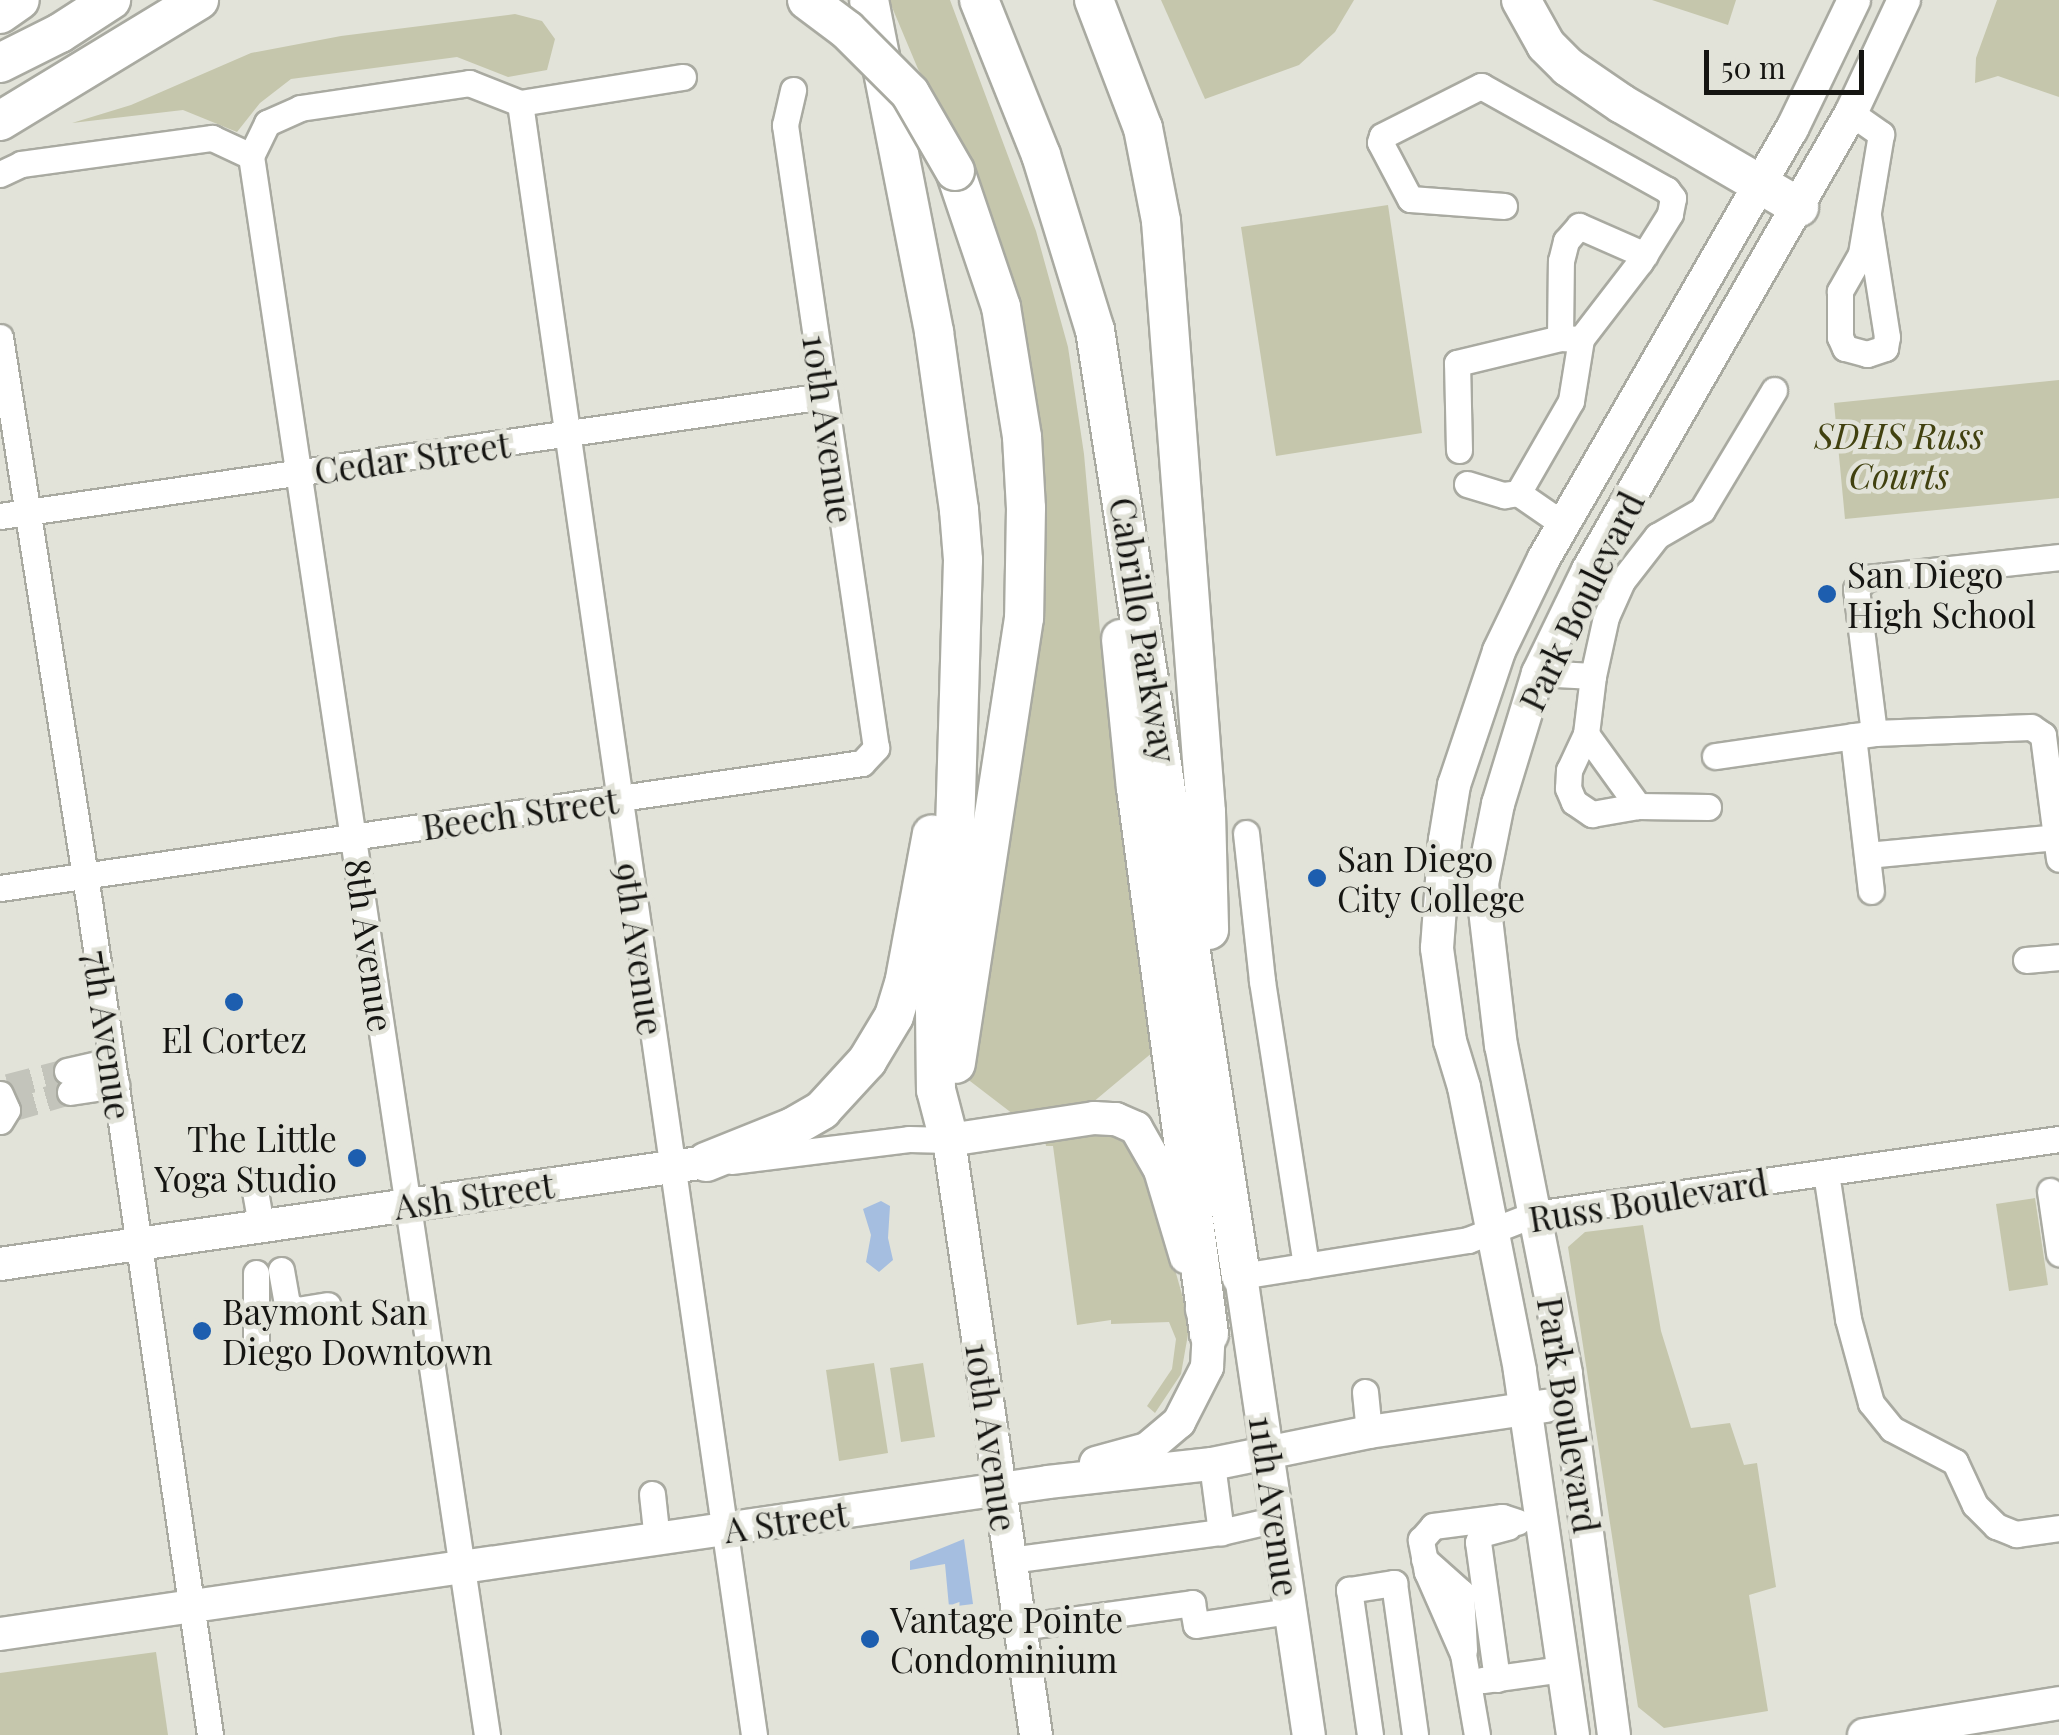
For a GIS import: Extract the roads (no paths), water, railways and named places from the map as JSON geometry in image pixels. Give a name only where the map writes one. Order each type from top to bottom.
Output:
[{"type":"highway","points":[[0,14],[20,0]]},
{"type":"highway","points":[[0,64],[112,0]]},
{"type":"highway","points":[[0,121],[199,0]]},
{"type":"highway","points":[[807,0],[847,30],[910,93],[955,171],[1001,307],[1022,437],[1026,508],[1024,618],[962,1011],[949,1140]]},
{"type":"highway","points":[[869,0],[949,414],[963,560],[955,835],[935,1010],[936,1090],[949,1140]]},
{"type":"highway","name":"Cabrillo Parkway","points":[[979,0],[1071,241],[1111,416],[1241,1276]]},
{"type":"highway","points":[[1094,0],[1128,79],[1143,128],[1161,221],[1206,812],[1214,1099]]},
{"type":"highway","points":[[1522,0],[1546,45],[1563,63],[1622,104],[1798,207]]},
{"type":"highway","points":[[1111,416],[1116,585],[1136,788],[1209,1334]]},
{"type":"highway","points":[[689,1165],[793,1127],[822,1110],[867,1062],[894,1016],[909,960],[959,683]]},
{"type":"main road","name":"Park Boulevard","points":[[1573,1735],[1528,1520],[1526,1408],[1464,1087],[1450,1041],[1437,948],[1445,840],[1454,785],[1499,652],[1564,524],[1761,184],[1854,0]]},
{"type":"main road","name":"Park Boulevard","points":[[1614,1735],[1570,1402],[1501,1046],[1482,884],[1498,804],[1538,673],[1588,570],[1851,113],[1904,0]]},
{"type":"main road","points":[[949,1140],[1094,1118],[1116,1119],[1136,1128],[1160,1170],[1209,1334],[1207,1366],[1195,1397],[1162,1438],[1125,1456],[1056,1471],[1048,1482]]},
{"type":"main road","name":"10th Avenue","points":[[949,1140],[1036,1735]]},
{"type":"main road","name":"Ash Street","points":[[0,1264],[689,1165]]},
{"type":"main road","name":"11th Avenue","points":[[1241,1276],[1309,1735]]},
{"type":"main road","name":"A Street","points":[[0,1634],[1048,1482],[1212,1464],[1370,1432],[1570,1402]]},
{"type":"main road","points":[[1864,1735],[2059,1703]]},
{"type":"street","points":[[11,169],[212,138],[251,156],[267,124],[300,108],[468,83],[520,103],[683,77]]},
{"type":"street","points":[[1459,450],[1457,363],[1570,338],[1645,255],[1670,214],[1673,198],[1666,190],[1481,86],[1382,136],[1380,142],[1410,199],[1504,206]]},
{"type":"street","name":"10th Avenue","points":[[793,90],[785,125],[876,748],[862,763]]},
{"type":"street","name":"9th Avenue","points":[[520,103],[619,799],[689,1165],[722,1531],[754,1735]]},
{"type":"street","points":[[1851,113],[1881,134],[1860,254],[1840,291],[1840,336],[1845,348],[1867,354],[1885,348],[1887,337],[1868,216]]},
{"type":"street","name":"8th Avenue","points":[[251,156],[487,1735]]},
{"type":"street","points":[[1518,493],[1571,401],[1570,338],[1560,261],[1566,241],[1579,226],[1645,255]]},
{"type":"street","name":"7th Avenue","points":[[0,337],[85,877],[210,1735]]},
{"type":"street","points":[[1708,807],[1638,806],[1592,814],[1574,802],[1568,788],[1569,770],[1586,734],[1606,617],[1622,582],[1657,536],[1702,510],[1774,390]]},
{"type":"street","name":"Cedar Street","points":[[0,516],[824,396]]},
{"type":"street","points":[[1467,484],[1504,495],[1518,493],[1564,524]]},
{"type":"street","points":[[1872,891],[1867,855],[1856,590],[1866,578],[2059,557]]},
{"type":"street","points":[[1538,673],[1593,676]]},
{"type":"street","points":[[1715,756],[1864,735],[2031,727],[2043,736],[2058,848],[1867,855]]},
{"type":"street","points":[[1586,734],[1638,806]]},
{"type":"street","name":"Beech Street","points":[[0,888],[862,763]]},
{"type":"street","points":[[1246,833],[1262,981],[1306,1266]]},
{"type":"street","points":[[2026,960],[2059,957]]},
{"type":"street","points":[[69,1082],[114,1073]]},
{"type":"street","name":"Ash Street","points":[[689,1165],[751,1161],[909,1139],[949,1140]]},
{"type":"street","name":"Russ Boulevard","points":[[1241,1276],[1472,1239],[1535,1214],[2059,1140]]},
{"type":"street","points":[[1826,1172],[1848,1319],[1866,1391],[1880,1417],[1955,1462],[1974,1505],[1996,1526],[2016,1534],[2059,1528]]},
{"type":"street","points":[[256,1191],[269,1274],[286,1304],[297,1310],[328,1305]]},
{"type":"street","points":[[2050,1191],[2059,1253]]},
{"type":"street","points":[[256,1342],[269,1274]]},
{"type":"street","points":[[1365,1392],[1370,1432]]},
{"type":"street","points":[[1212,1464],[1221,1532]]},
{"type":"street","points":[[652,1494],[657,1540]]},
{"type":"street","points":[[1477,1735],[1464,1654],[1424,1559],[1422,1540],[1434,1526],[1502,1517],[1528,1520]]},
{"type":"street","points":[[1010,1560],[1221,1532],[1277,1519]]},
{"type":"street","points":[[1497,1679],[1478,1542],[1481,1534],[1528,1520]]},
{"type":"street","points":[[1370,1735],[1350,1590],[1394,1583],[1415,1735]]},
{"type":"street","points":[[1020,1627],[1192,1603],[1196,1626],[1289,1598],[1306,1631],[1321,1735]]},
{"type":"street","points":[[1470,1682],[1562,1670]]},
{"type":"water","points":[[881,1201],[890,1206],[888,1238],[893,1260],[879,1272],[866,1262],[871,1235],[863,1209]]},
{"type":"water","points":[[964,1539],[973,1604],[949,1607],[945,1564],[910,1570],[910,1561]]},
{"type":"tunnel","points":[[8,1086],[67,1071]]},
{"type":"tunnel","points":[[11,1109],[70,1092]]},
{"type":"place","name":"San Diego High School","points":[[1827,594]]},
{"type":"place","name":"San Diego City College","points":[[1317,878]]},
{"type":"place","name":"El Cortez","points":[[234,1002]]},
{"type":"place","name":"The Little Yoga Studio","points":[[357,1158]]},
{"type":"place","name":"Baymont San Diego Downtown","points":[[202,1331]]},
{"type":"place","name":"Vantage Pointe Condominium","points":[[870,1639]]},
{"type":"park label","name":"SDHS Russ Courts","points":[[1899,455]]}]
